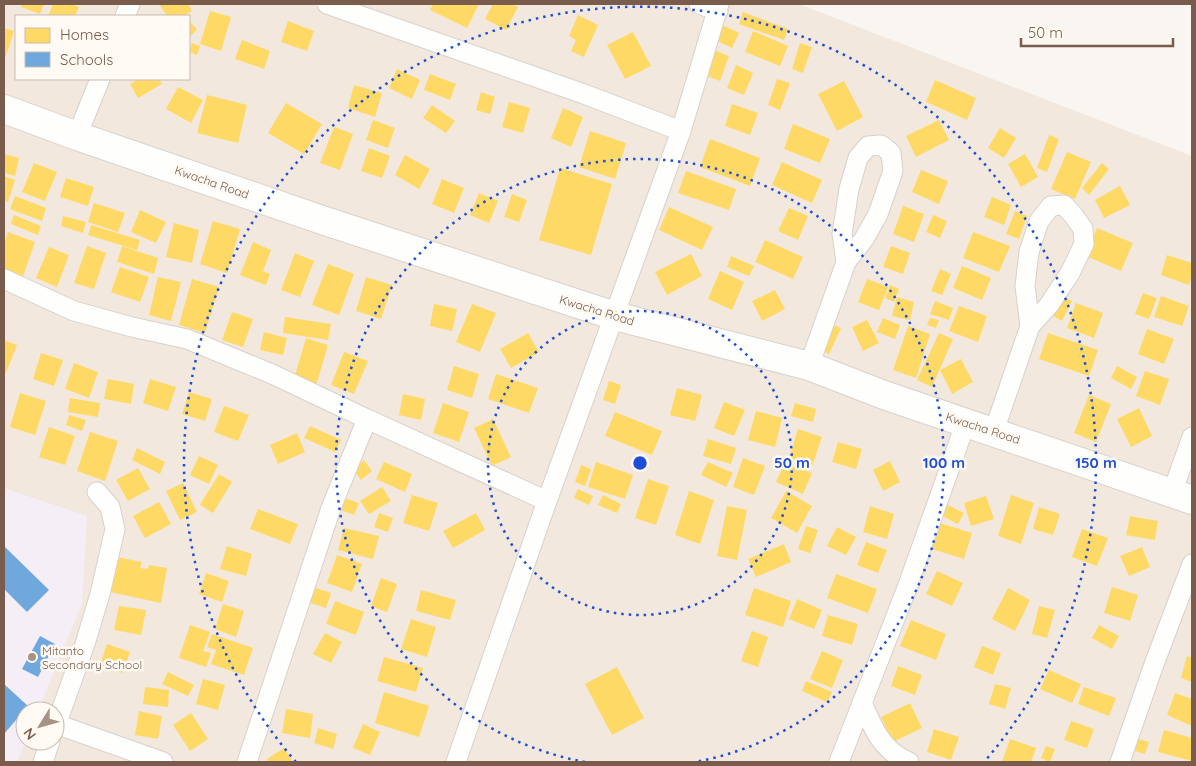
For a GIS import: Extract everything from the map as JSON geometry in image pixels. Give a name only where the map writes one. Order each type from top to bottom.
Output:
[{"type":"main road","name":"Kwacha Road","points":[[4,110],[325,221],[615,316],[809,366],[884,395],[1182,496]]},
{"type":"street","points":[[327,4],[584,94],[681,131]]},
{"type":"street","points":[[456,762],[547,501],[681,131],[718,8],[699,4]]},
{"type":"street","points":[[77,136],[100,80]]},
{"type":"street","points":[[809,366],[846,262],[864,238],[878,214],[893,171],[891,153],[880,145],[868,146],[858,158],[844,216],[842,234],[846,262]]},
{"type":"street","points":[[994,431],[1030,326],[1049,305],[1070,273],[1084,244],[1083,229],[1064,205],[1051,206],[1039,221],[1030,252],[1025,286],[1030,326]]},
{"type":"street","points":[[4,279],[74,311],[132,327],[187,339],[272,374],[547,501]]},
{"type":"street","points":[[247,762],[331,508],[367,419]]},
{"type":"street","points":[[839,762],[907,588],[966,422]]},
{"type":"street","points":[[1182,496],[1192,437]]},
{"type":"street","points":[[65,701],[100,594],[114,529],[110,507],[97,492]]},
{"type":"street","points":[[1120,762],[1192,564]]},
{"type":"street","points":[[862,702],[870,722],[885,747],[908,762]]},
{"type":"street","points":[[65,734],[163,762]]},
{"type":"shaded area","points":[[4,4],[799,4],[1192,156],[1192,762],[4,762]]},
{"type":"shaded area","name":"Mitanto Secondary School","points":[[4,488],[87,516],[82,604],[42,701],[15,701],[15,751],[22,751],[17,762],[4,762]]},
{"type":"building: Homes","points":[[22,4],[44,4],[40,14],[21,7]]},
{"type":"building: Homes","points":[[53,4],[71,4],[79,7],[75,15],[48,15]]},
{"type":"building: Homes","points":[[159,4],[188,4],[192,11],[186,15],[166,15]]},
{"type":"building: Homes","points":[[433,4],[479,4],[467,28],[430,10]]},
{"type":"building: Homes","points":[[493,4],[511,4],[518,7],[506,30],[485,19]]},
{"type":"building: Homes","points":[[210,11],[231,17],[221,51],[200,44]]},
{"type":"building: Homes","points":[[743,12],[788,29],[784,40],[739,24]]},
{"type":"building: Homes","points":[[578,15],[598,25],[584,57],[571,51],[576,40],[569,36]]},
{"type":"building: Homes","points":[[288,21],[314,31],[307,51],[281,42]]},
{"type":"building: Homes","points":[[190,22],[197,29],[190,35]]},
{"type":"building: Homes","points":[[722,25],[739,33],[732,48],[715,40]]},
{"type":"building: Homes","points":[[4,28],[14,31],[6,56],[4,55]]},
{"type":"building: Homes","points":[[753,31],[788,46],[780,66],[745,52]]},
{"type":"building: Homes","points":[[633,32],[651,66],[625,79],[607,45]]},
{"type":"building: Homes","points":[[242,40],[270,51],[264,69],[235,59]]},
{"type":"building: Homes","points":[[192,43],[200,46],[197,55],[190,52]]},
{"type":"building: Homes","points":[[800,43],[812,47],[803,73],[792,69]]},
{"type":"building: Homes","points":[[714,50],[729,56],[720,81],[704,75]]},
{"type":"building: Homes","points":[[736,65],[753,73],[744,95],[727,88]]},
{"type":"building: Homes","points":[[397,69],[420,80],[412,99],[389,88]]},
{"type":"building: Homes","points":[[430,74],[456,84],[450,100],[424,90]]},
{"type":"building: Homes","points":[[777,79],[790,83],[780,110],[768,105]]},
{"type":"building: Homes","points":[[137,80],[160,80],[162,84],[138,98],[130,84]]},
{"type":"building: Homes","points":[[935,80],[976,98],[967,120],[926,102]]},
{"type":"building: Homes","points":[[844,81],[863,117],[837,131],[818,94]]},
{"type":"building: Homes","points":[[354,85],[382,93],[375,117],[348,108]]},
{"type":"building: Homes","points":[[178,87],[203,100],[191,123],[166,109]]},
{"type":"building: Homes","points":[[481,92],[495,97],[490,114],[476,110]]},
{"type":"building: Homes","points":[[207,95],[247,105],[238,143],[197,133]]},
{"type":"building: Homes","points":[[509,102],[530,108],[523,133],[502,127]]},
{"type":"building: Homes","points":[[286,103],[322,124],[304,154],[268,133]]},
{"type":"building: Homes","points":[[732,104],[758,113],[750,135],[725,126]]},
{"type":"building: Homes","points":[[432,105],[455,121],[446,133],[423,118]]},
{"type":"building: Homes","points":[[563,108],[583,117],[571,147],[551,138]]},
{"type":"building: Homes","points":[[373,120],[395,128],[388,148],[366,140]]},
{"type":"building: Homes","points":[[939,120],[949,140],[916,157],[906,136]]},
{"type":"building: Homes","points":[[793,124],[830,139],[820,163],[784,149]]},
{"type":"building: Homes","points":[[334,127],[353,134],[340,170],[320,163]]},
{"type":"building: Homes","points":[[1000,128],[1016,138],[1004,158],[988,148]]},
{"type":"building: Homes","points":[[590,131],[626,143],[615,179],[579,167]]},
{"type":"building: Homes","points":[[1049,135],[1059,139],[1047,172],[1037,168]]},
{"type":"building: Homes","points":[[710,139],[760,158],[750,186],[700,167]]},
{"type":"building: Homes","points":[[369,148],[390,156],[382,178],[361,171]]},
{"type":"building: Homes","points":[[1067,152],[1091,162],[1075,199],[1051,189]]},
{"type":"building: Homes","points":[[4,154],[19,158],[15,176],[4,173]]},
{"type":"building: Homes","points":[[1025,154],[1038,177],[1021,187],[1008,164]]},
{"type":"building: Homes","points":[[405,155],[430,169],[419,189],[395,175]]},
{"type":"building: Homes","points":[[782,162],[822,180],[812,203],[772,185]]},
{"type":"building: Homes","points":[[34,163],[57,172],[45,201],[22,192]]},
{"type":"building: Homes","points":[[1102,163],[1109,169],[1089,195],[1082,188]]},
{"type":"building: Homes","points":[[560,168],[612,184],[591,255],[539,240]]},
{"type":"building: Homes","points":[[921,170],[948,181],[939,204],[912,192]]},
{"type":"building: Homes","points":[[686,171],[736,189],[729,210],[678,193]]},
{"type":"building: Homes","points":[[4,176],[15,180],[8,202],[4,201]]},
{"type":"building: Homes","points":[[66,178],[94,187],[88,206],[60,197]]},
{"type":"building: Homes","points":[[442,179],[464,188],[454,213],[432,204]]},
{"type":"building: Homes","points":[[1120,186],[1130,205],[1104,218],[1095,200]]},
{"type":"building: Homes","points":[[479,193],[498,201],[489,223],[470,215]]},
{"type":"building: Homes","points":[[512,194],[527,200],[519,222],[504,217]]},
{"type":"building: Homes","points":[[15,196],[46,208],[42,221],[10,209]]},
{"type":"building: Homes","points":[[992,197],[1011,205],[1004,225],[984,217]]},
{"type":"building: Homes","points":[[94,203],[125,213],[118,232],[88,222]]},
{"type":"building: Homes","points":[[903,206],[924,214],[914,242],[893,234]]},
{"type":"building: Homes","points":[[669,207],[713,227],[702,250],[659,230]]},
{"type":"building: Homes","points":[[789,208],[808,216],[798,240],[778,231]]},
{"type":"building: Homes","points":[[140,210],[166,222],[156,243],[131,232]]},
{"type":"building: Homes","points":[[1015,211],[1027,216],[1019,239],[1006,234]]},
{"type":"building: Homes","points":[[14,215],[41,226],[38,235],[11,224]]},
{"type":"building: Homes","points":[[933,215],[947,221],[940,238],[926,232]]},
{"type":"building: Homes","points":[[63,216],[86,222],[83,233],[61,226]]},
{"type":"building: Homes","points":[[213,221],[240,229],[227,273],[200,264]]},
{"type":"building: Homes","points":[[174,223],[199,230],[192,263],[166,257]]},
{"type":"building: Homes","points":[[91,225],[140,240],[137,250],[88,235]]},
{"type":"building: Homes","points":[[1097,228],[1133,243],[1121,271],[1086,256]]},
{"type":"building: Homes","points":[[8,232],[35,242],[23,276],[4,270],[4,244]]},
{"type":"building: Homes","points":[[973,232],[1010,246],[999,272],[963,258]]},
{"type":"building: Homes","points":[[765,240],[803,257],[793,279],[755,262]]},
{"type":"building: Homes","points":[[253,242],[271,250],[263,271],[270,274],[266,285],[240,275]]},
{"type":"building: Homes","points":[[87,246],[106,253],[94,289],[74,283]]},
{"type":"building: Homes","points":[[122,246],[158,258],[154,274],[117,262]]},
{"type":"building: Homes","points":[[891,246],[910,253],[903,274],[883,267]]},
{"type":"building: Homes","points":[[49,247],[69,255],[57,287],[36,278]]},
{"type":"building: Homes","points":[[295,253],[314,261],[300,297],[281,290]]},
{"type":"building: Homes","points":[[691,254],[702,276],[667,295],[655,272]]},
{"type":"building: Homes","points":[[1167,255],[1192,263],[1189,285],[1161,275]]},
{"type":"building: Homes","points":[[731,256],[754,266],[749,276],[727,267]]},
{"type":"building: Homes","points":[[328,264],[354,274],[339,315],[312,305]]},
{"type":"building: Homes","points":[[962,266],[991,278],[982,300],[953,288]]},
{"type":"building: Homes","points":[[120,267],[149,277],[140,302],[111,292]]},
{"type":"building: Homes","points":[[940,269],[951,274],[942,295],[931,291]]},
{"type":"building: Homes","points":[[720,271],[744,282],[732,310],[708,299]]},
{"type":"building: Homes","points":[[158,277],[181,282],[171,321],[149,315]]},
{"type":"building: Homes","points":[[366,277],[392,285],[381,319],[356,311]]},
{"type":"building: Homes","points":[[192,279],[219,287],[205,333],[179,325]]},
{"type":"building: Homes","points":[[867,279],[888,287],[879,310],[858,302]]},
{"type":"building: Homes","points":[[890,285],[899,289],[894,302],[885,298]]},
{"type":"building: Homes","points":[[775,290],[785,309],[762,321],[752,301]]},
{"type":"building: Homes","points":[[1143,293],[1157,298],[1149,319],[1135,314]]},
{"type":"building: Homes","points":[[1063,296],[1072,301],[1062,321],[1053,316]]},
{"type":"building: Homes","points":[[1161,296],[1189,306],[1182,326],[1154,317]]},
{"type":"building: Homes","points":[[897,297],[914,302],[910,320],[892,316]]},
{"type":"building: Homes","points":[[935,301],[953,308],[949,320],[930,314]]},
{"type":"building: Homes","points":[[1076,303],[1103,313],[1094,338],[1067,328]]},
{"type":"building: Homes","points":[[434,304],[457,309],[452,331],[430,326]]},
{"type":"building: Homes","points":[[472,304],[496,313],[480,352],[456,342]]},
{"type":"building: Homes","points":[[959,306],[987,316],[978,342],[949,331]]},
{"type":"building: Homes","points":[[232,312],[253,319],[243,347],[222,340]]},
{"type":"building: Homes","points":[[285,317],[331,324],[328,340],[283,333]]},
{"type":"building: Homes","points":[[883,318],[900,325],[895,339],[877,332]]},
{"type":"building: Homes","points":[[930,318],[939,320],[936,328],[927,325]]},
{"type":"building: Homes","points":[[867,320],[879,343],[863,351],[852,327]]},
{"type":"building: Homes","points":[[826,322],[841,328],[829,354],[815,347]]},
{"type":"building: Homes","points":[[908,326],[930,334],[916,378],[893,370]]},
{"type":"building: Homes","points":[[1147,329],[1174,339],[1164,364],[1138,354]]},
{"type":"building: Homes","points":[[264,332],[287,338],[283,355],[260,350]]},
{"type":"building: Homes","points":[[528,333],[539,352],[511,368],[500,349]]},
{"type":"building: Homes","points":[[939,333],[953,339],[932,387],[917,380]]},
{"type":"building: Homes","points":[[1048,333],[1098,350],[1089,376],[1039,359]]},
{"type":"building: Homes","points":[[306,338],[328,345],[316,386],[294,379]]},
{"type":"building: Homes","points":[[4,340],[17,345],[6,373],[4,372]]},
{"type":"building: Homes","points":[[344,352],[368,361],[354,394],[331,385]]},
{"type":"building: Homes","points":[[41,353],[63,360],[54,386],[33,379]]},
{"type":"building: Homes","points":[[961,359],[973,382],[952,394],[940,370]]},
{"type":"building: Homes","points":[[74,363],[98,372],[89,398],[65,389]]},
{"type":"building: Homes","points":[[454,366],[479,374],[472,398],[447,390]]},
{"type":"building: Homes","points":[[1117,366],[1137,377],[1131,389],[1111,378]]},
{"type":"building: Homes","points":[[1145,371],[1169,379],[1160,405],[1136,396]]},
{"type":"building: Homes","points":[[496,374],[538,388],[529,413],[488,399]]},
{"type":"building: Homes","points":[[108,379],[134,384],[131,404],[104,399]]},
{"type":"building: Homes","points":[[150,379],[176,387],[168,411],[143,403]]},
{"type":"building: Homes","points":[[609,381],[621,385],[615,404],[603,400]]},
{"type":"building: Homes","points":[[677,388],[702,395],[695,421],[670,415]]},
{"type":"building: Homes","points":[[189,392],[212,399],[205,421],[182,414]]},
{"type":"building: Homes","points":[[20,393],[46,401],[35,435],[10,427]]},
{"type":"building: Homes","points":[[403,394],[425,399],[421,420],[399,415]]},
{"type":"building: Homes","points":[[1089,395],[1111,404],[1096,442],[1074,433]]},
{"type":"building: Homes","points":[[70,398],[100,403],[98,417],[68,412]]},
{"type":"building: Homes","points":[[724,402],[745,410],[734,436],[714,428]]},
{"type":"building: Homes","points":[[443,403],[469,412],[459,442],[433,433]]},
{"type":"building: Homes","points":[[795,403],[816,409],[813,422],[791,416]]},
{"type":"building: Homes","points":[[224,406],[249,415],[238,441],[214,432]]},
{"type":"building: Homes","points":[[1139,408],[1152,436],[1131,447],[1117,419]]},
{"type":"building: Homes","points":[[756,411],[782,418],[775,447],[748,440]]},
{"type":"building: Homes","points":[[615,412],[662,431],[652,455],[605,436]]},
{"type":"building: Homes","points":[[69,415],[86,420],[82,431],[66,425]]},
{"type":"building: Homes","points":[[493,419],[511,457],[492,466],[474,428]]},
{"type":"building: Homes","points":[[310,426],[341,440],[335,452],[304,438]]},
{"type":"building: Homes","points":[[49,427],[75,436],[65,465],[39,457]]},
{"type":"building: Homes","points":[[798,429],[822,437],[812,466],[789,458]]},
{"type":"building: Homes","points":[[90,432],[118,441],[105,481],[77,471]]},
{"type":"building: Homes","points":[[297,433],[305,452],[278,464],[270,445]]},
{"type":"building: Homes","points":[[708,439],[736,448],[731,464],[703,456]]},
{"type":"building: Homes","points":[[838,442],[862,449],[856,469],[832,462]]},
{"type":"building: Homes","points":[[137,448],[165,462],[160,474],[132,460]]},
{"type":"building: Homes","points":[[199,456],[218,465],[209,484],[190,475]]},
{"type":"building: Homes","points":[[743,458],[765,466],[754,495],[733,487]]},
{"type":"building: Homes","points":[[364,460],[372,471],[361,480],[353,469]]},
{"type":"building: Homes","points":[[890,461],[900,482],[883,491],[873,470]]},
{"type":"building: Homes","points":[[384,462],[412,474],[405,492],[376,479]]},
{"type":"building: Homes","points":[[596,462],[633,475],[625,499],[588,487]]},
{"type":"building: Homes","points":[[708,462],[733,473],[726,487],[701,475]]},
{"type":"building: Homes","points":[[785,462],[812,473],[803,494],[776,482]]},
{"type":"building: Homes","points":[[581,465],[591,469],[585,486],[575,482]]},
{"type":"building: Homes","points":[[138,468],[150,489],[128,501],[116,480]]},
{"type":"building: Homes","points":[[219,474],[232,482],[213,513],[200,505]]},
{"type":"building: Homes","points":[[648,479],[669,486],[656,525],[635,518]]},
{"type":"building: Homes","points":[[183,483],[197,512],[180,520],[166,491]]},
{"type":"building: Homes","points":[[382,487],[391,501],[369,514],[360,501]]},
{"type":"building: Homes","points":[[578,489],[593,496],[589,505],[574,498]]},
{"type":"building: Homes","points":[[689,491],[714,500],[700,544],[675,535]]},
{"type":"building: Homes","points":[[786,491],[812,506],[797,533],[771,518]]},
{"type":"building: Homes","points":[[412,495],[438,503],[429,531],[403,523]]},
{"type":"building: Homes","points":[[603,495],[621,504],[617,513],[598,505]]},
{"type":"building: Homes","points":[[1011,495],[1034,503],[1021,544],[998,536]]},
{"type":"building: Homes","points":[[986,496],[994,519],[971,526],[964,503]]},
{"type":"building: Homes","points":[[345,498],[359,503],[354,515],[341,510]]},
{"type":"building: Homes","points":[[159,502],[171,524],[145,538],[133,516]]},
{"type":"building: Homes","points":[[942,502],[964,513],[958,524],[936,513]]},
{"type":"building: Homes","points":[[727,506],[747,510],[737,560],[717,556]]},
{"type":"building: Homes","points":[[870,506],[894,514],[887,539],[863,532]]},
{"type":"building: Homes","points":[[1039,507],[1060,514],[1053,535],[1033,529]]},
{"type":"building: Homes","points":[[258,509],[298,524],[290,544],[250,529]]},
{"type":"building: Homes","points":[[379,513],[393,518],[388,532],[374,527]]},
{"type":"building: Homes","points":[[476,513],[485,530],[453,548],[443,531]]},
{"type":"building: Homes","points":[[1130,516],[1158,521],[1155,540],[1126,535]]},
{"type":"building: Homes","points":[[940,523],[972,533],[964,559],[932,549]]},
{"type":"building: Homes","points":[[806,526],[818,530],[810,553],[798,549]]},
{"type":"building: Homes","points":[[837,527],[856,537],[846,555],[827,546]]},
{"type":"building: Homes","points":[[344,528],[379,536],[373,559],[338,550]]},
{"type":"building: Homes","points":[[1082,529],[1108,538],[1097,566],[1072,557]]},
{"type":"building: Homes","points":[[866,542],[887,550],[878,573],[857,565]]},
{"type":"building: Homes","points":[[784,544],[791,562],[756,577],[748,559]]},
{"type":"building: Homes","points":[[227,546],[252,554],[246,576],[220,569]]},
{"type":"building: Homes","points":[[1142,547],[1150,567],[1129,576],[1120,556]]},
{"type":"building: Homes","points":[[337,555],[362,564],[352,592],[327,583]]},
{"type":"building: Homes","points":[[117,557],[142,562],[140,568],[148,569],[149,565],[167,568],[161,603],[110,592]]},
{"type":"building: Homes","points":[[937,571],[963,583],[952,606],[926,594]]},
{"type":"building: Homes","points":[[206,573],[229,581],[222,602],[199,594]]},
{"type":"building: Homes","points":[[836,574],[877,589],[868,613],[827,598]]},
{"type":"building: Homes","points":[[381,578],[397,584],[387,612],[371,606]]},
{"type":"building: Homes","points":[[313,587],[331,593],[326,608],[308,602]]},
{"type":"building: Homes","points":[[1112,587],[1138,595],[1130,621],[1104,613]]},
{"type":"building: Homes","points":[[754,588],[791,601],[783,627],[745,615]]},
{"type":"building: Homes","points":[[1008,588],[1030,600],[1015,631],[992,619]]},
{"type":"building: Homes","points":[[421,590],[456,600],[450,620],[416,611]]},
{"type":"building: Homes","points":[[797,599],[822,610],[814,629],[789,619]]},
{"type":"building: Homes","points":[[335,601],[364,612],[356,635],[326,624]]},
{"type":"building: Homes","points":[[223,604],[244,611],[236,637],[215,629]]},
{"type":"building: Homes","points":[[119,606],[146,610],[141,635],[114,630]]},
{"type":"building: Homes","points":[[1039,606],[1055,610],[1047,638],[1032,634]]},
{"type":"building: Homes","points":[[828,615],[858,624],[852,645],[822,636]]},
{"type":"building: Homes","points":[[411,619],[436,627],[427,657],[401,649]]},
{"type":"building: Homes","points":[[911,620],[946,634],[936,660],[900,646]]},
{"type":"building: Homes","points":[[190,625],[210,632],[203,651],[211,653],[206,667],[179,658]]},
{"type":"building: Homes","points":[[1099,625],[1119,636],[1112,649],[1092,638]]},
{"type":"building: Homes","points":[[752,631],[768,637],[758,667],[741,661]]},
{"type":"building: Homes","points":[[325,633],[342,642],[331,663],[313,654]]},
{"type":"building: Homes","points":[[212,634],[253,648],[244,675],[211,664],[216,650],[207,647]]},
{"type":"building: Homes","points":[[107,644],[130,652],[122,673],[100,665]]},
{"type":"building: Homes","points":[[982,646],[1001,653],[993,675],[974,667]]},
{"type":"building: Homes","points":[[822,651],[843,660],[832,688],[810,679]]},
{"type":"building: Homes","points":[[1187,656],[1192,658],[1192,682],[1181,678]]},
{"type":"building: Homes","points":[[384,657],[423,668],[416,692],[377,681]]},
{"type":"building: Homes","points":[[898,666],[922,675],[915,695],[891,686]]},
{"type":"building: Homes","points":[[617,667],[644,718],[612,735],[585,684]]},
{"type":"building: Homes","points":[[1049,670],[1081,684],[1072,703],[1040,689]]},
{"type":"building: Homes","points":[[168,672],[194,685],[188,696],[162,684]]},
{"type":"building: Homes","points":[[203,679],[225,685],[218,710],[196,704]]},
{"type":"building: Homes","points":[[806,681],[832,692],[827,702],[802,691]]},
{"type":"building: Homes","points":[[995,684],[1011,688],[1005,709],[989,704]]},
{"type":"building: Homes","points":[[145,687],[169,690],[168,707],[143,704]]},
{"type":"building: Homes","points":[[1084,687],[1116,698],[1109,716],[1078,704]]},
{"type":"building: Homes","points":[[384,692],[429,706],[419,737],[375,723]]},
{"type":"building: Homes","points":[[1175,693],[1192,699],[1192,726],[1167,715]]},
{"type":"building: Homes","points":[[910,703],[922,728],[893,742],[881,717]]},
{"type":"building: Homes","points":[[286,709],[313,714],[310,738],[282,733]]},
{"type":"building: Homes","points":[[139,711],[162,716],[158,739],[135,735]]},
{"type":"building: Homes","points":[[191,713],[208,739],[190,751],[173,725]]},
{"type":"building: Homes","points":[[1071,721],[1094,729],[1087,748],[1064,740]]},
{"type":"building: Homes","points":[[363,724],[380,732],[370,755],[353,748]]},
{"type":"building: Homes","points":[[318,728],[337,734],[333,749],[314,743]]},
{"type":"building: Homes","points":[[934,729],[959,737],[951,760],[927,752]]},
{"type":"building: Homes","points":[[1164,730],[1192,738],[1192,761],[1158,752]]},
{"type":"building: Homes","points":[[1132,737],[1149,742],[1145,754],[1129,749]]},
{"type":"building: Homes","points":[[1010,739],[1036,748],[1031,762],[1002,762]]},
{"type":"building: Homes","points":[[1046,746],[1055,749],[1050,762],[1041,758]]},
{"type":"building: Homes","points":[[284,748],[293,762],[269,762],[267,759]]},
{"type":"building: Schools","points":[[4,546],[49,590],[27,612],[4,589]]},
{"type":"building: Schools","points":[[40,636],[55,644],[38,677],[22,669]]},
{"type":"building: Schools","points":[[4,684],[23,701],[15,701],[15,721],[4,734]]},
{"type":"place","name":"Mitanto Secondary School","points":[[32,657]]}]
